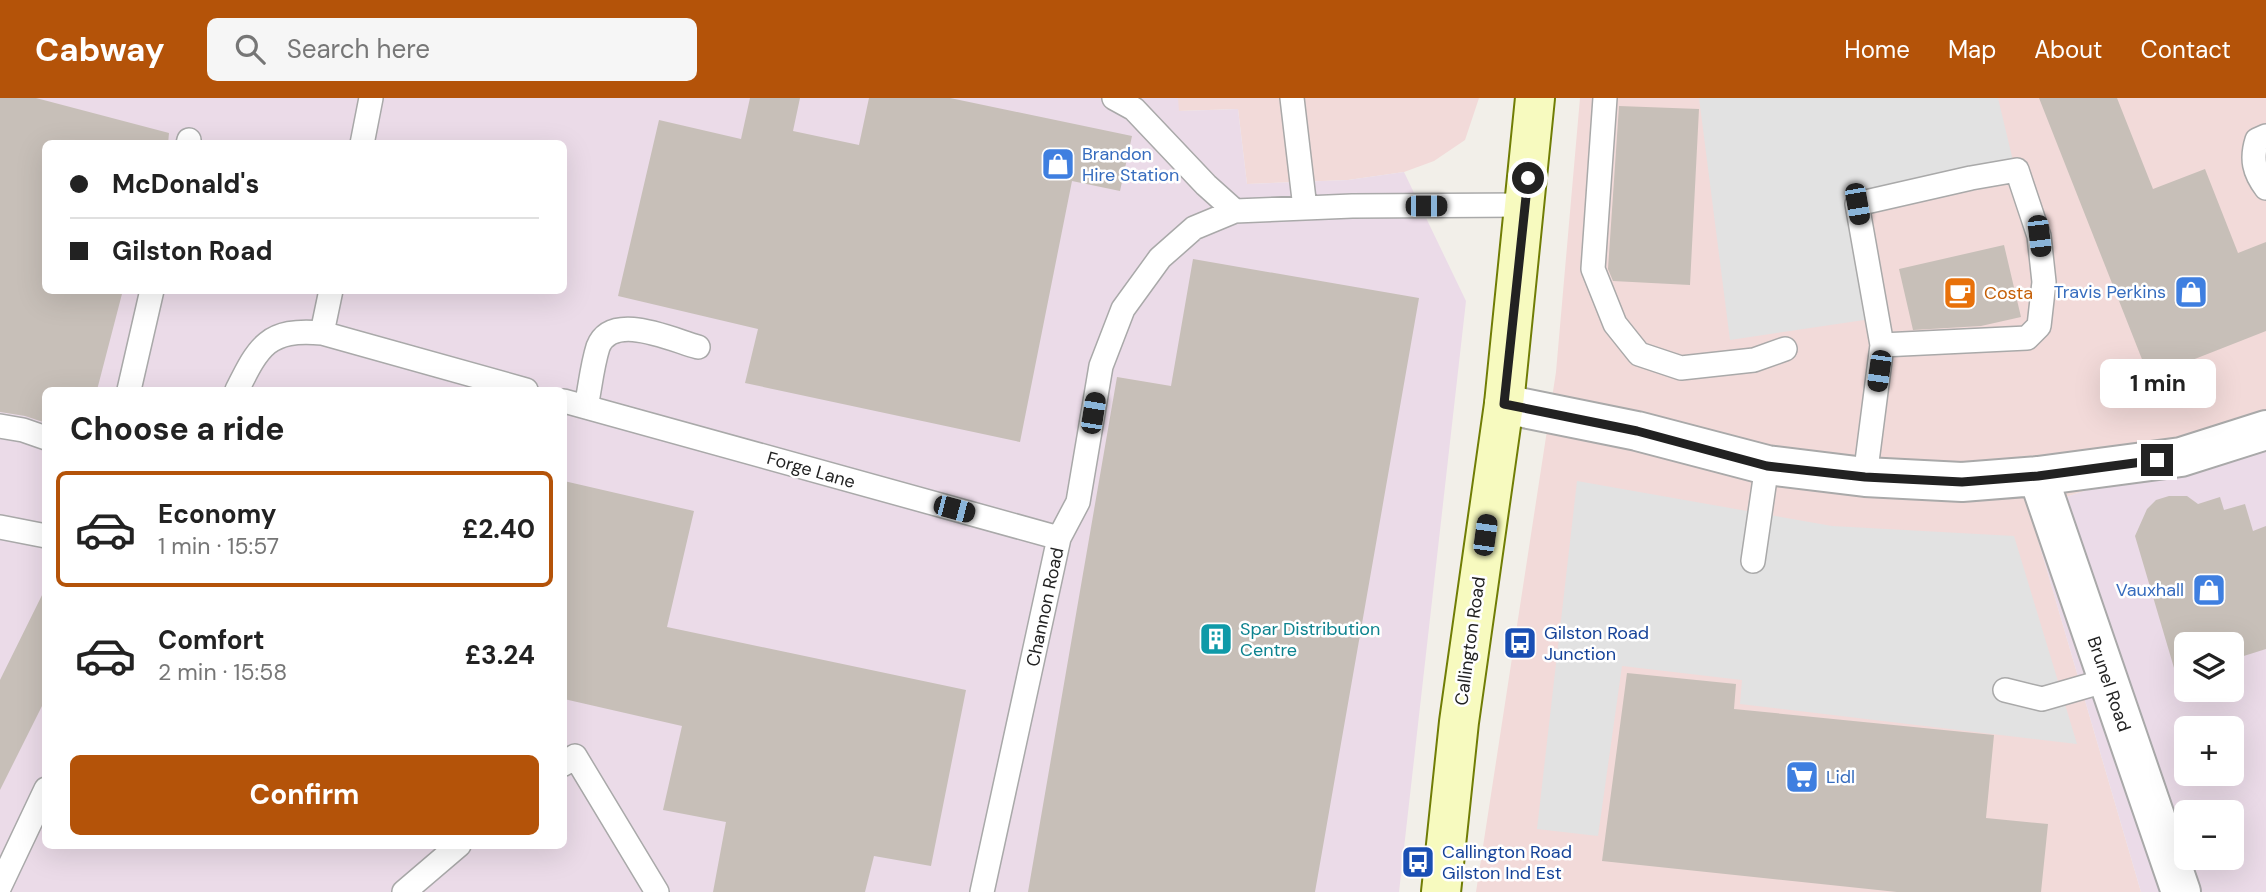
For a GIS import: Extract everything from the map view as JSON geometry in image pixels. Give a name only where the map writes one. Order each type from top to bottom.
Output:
[{"type":"main road","name":"Callington Road","points":[[1441,892],[1459,722],[1504,404],[1535,98]]},
{"type":"street","points":[[1504,404],[1637,431],[1767,466],[1865,477],[1962,482],[2038,476],[2181,457],[2266,430]]},
{"type":"street","name":"Brunel Road","points":[[2038,476],[2181,892]]},
{"type":"lane","points":[[363,140],[371,98]]},
{"type":"lane","points":[[1114,98],[1134,109],[1206,185],[1235,211]]},
{"type":"lane","points":[[1292,98],[1305,208]]},
{"type":"lane","points":[[1605,98],[1593,269],[1615,324],[1639,354],[1681,368],[1754,360],[1785,349]]},
{"type":"lane","points":[[2266,136],[2257,140],[2252,154],[2256,174],[2266,188]]},
{"type":"lane","points":[[1865,477],[1882,345],[1857,204],[2017,170],[2039,236],[2044,282],[2039,326],[2027,338],[1882,345]]},
{"type":"lane","name":"Channon Road","points":[[982,892],[1059,538],[1078,502],[1101,366],[1123,309],[1160,258],[1194,228],[1235,211],[1526,205]]},
{"type":"lane","points":[[130,387],[151,294]]},
{"type":"lane","points":[[322,333],[330,294]]},
{"type":"lane","points":[[586,407],[599,345],[610,331],[625,327],[698,347]]},
{"type":"lane","points":[[239,387],[258,350],[271,339],[304,331],[322,333],[515,387]]},
{"type":"lane","name":"Forge Lane","points":[[567,402],[1059,538]]},
{"type":"lane","points":[[0,426],[42,437]]},
{"type":"lane","points":[[1753,561],[1767,466]]},
{"type":"lane","points":[[1,530],[42,535]]},
{"type":"lane","points":[[2005,690],[2042,699],[2108,680]]},
{"type":"lane","points":[[567,762],[575,756],[657,892]]},
{"type":"lane","points":[[0,886],[42,797]]},
{"type":"lane","points":[[404,892],[454,849]]},
{"type":"shaded area","points":[[0,98],[1178,98],[1179,111],[1238,109],[1247,184],[1348,180],[1404,172],[1466,301],[1399,892],[0,892]]},
{"type":"shaded area","points":[[1178,98],[1479,98],[1465,140],[1434,161],[1404,172],[1348,180],[1247,184],[1238,109],[1178,111]]},
{"type":"shaded area","points":[[1580,98],[2266,98],[2266,432],[2029,509],[2141,892],[1476,892],[1556,372]]},
{"type":"shaded area","points":[[1699,98],[1998,98],[2014,165],[1850,209],[1871,319],[1730,340]]},
{"type":"shaded area","points":[[2266,432],[2266,892],[2141,892],[2029,509]]},
{"type":"shaded area","points":[[1577,481],[1832,526],[2014,536],[2077,744],[1740,704],[1742,680],[1622,666],[1598,836],[1537,829]]},
{"type":"building","points":[[0,98],[36,98],[169,133],[168,140],[42,140],[42,294],[122,294],[98,387],[42,387],[42,422],[0,412]]},
{"type":"building","points":[[750,98],[800,98],[793,131],[859,145],[869,98],[950,98],[1132,136],[1120,191],[1072,181],[1020,442],[745,383],[758,329],[618,296],[659,120],[741,139]]},
{"type":"building","name":"Travis Perkins","points":[[2039,98],[2117,98],[2153,189],[2205,169],[2238,253],[2266,242],[2266,331],[2149,377]]},
{"type":"building","points":[[1619,106],[1699,109],[1690,285],[1613,281],[1608,269]]},
{"type":"building","name":"Costa","points":[[2004,245],[2021,317],[1981,326],[1913,330],[1899,269]]},
{"type":"building","name":"Spar Distribution Centre","points":[[1193,259],[1419,298],[1315,892],[1028,892],[1117,377],[1171,386]]},
{"type":"building","points":[[567,482],[694,511],[667,627],[966,690],[931,866],[874,856],[865,892],[713,892],[726,822],[663,810],[682,726],[567,700]]},
{"type":"building","name":"Vauxhall","points":[[2169,496],[2187,496],[2198,504],[2220,497],[2224,510],[2245,504],[2253,531],[2266,526],[2266,649],[2244,656],[2244,632],[2174,632],[2174,668],[2135,536],[2147,509],[2156,500]]},
{"type":"building","points":[[42,595],[42,706],[0,790],[0,680]]},
{"type":"building","name":"Lidl","points":[[1627,673],[1736,684],[1734,709],[1994,735],[1986,818],[2048,824],[2041,892],[1897,892],[1602,861]]},
{"type":"place","name":"Brandon Hire Station","points":[[1058,164]]},
{"type":"place","name":"Travis Perkins","points":[[2191,292]]},
{"type":"place","name":"Costa","points":[[1960,293]]},
{"type":"place","name":"Vauxhall","points":[[2209,590]]},
{"type":"place","name":"Spar Distribution Centre","points":[[1216,639]]},
{"type":"place","name":"Gilston Road Junction","points":[[1520,643]]},
{"type":"place","name":"Lidl","points":[[1802,777]]},
{"type":"place","name":"Callington Road Gilston Ind Est","points":[[1418,862]]},
{"type":"route","points":[[1528,178],[1504,404],[1637,431],[1767,466],[1865,477],[1962,482],[2038,476],[2157,460]]}]
